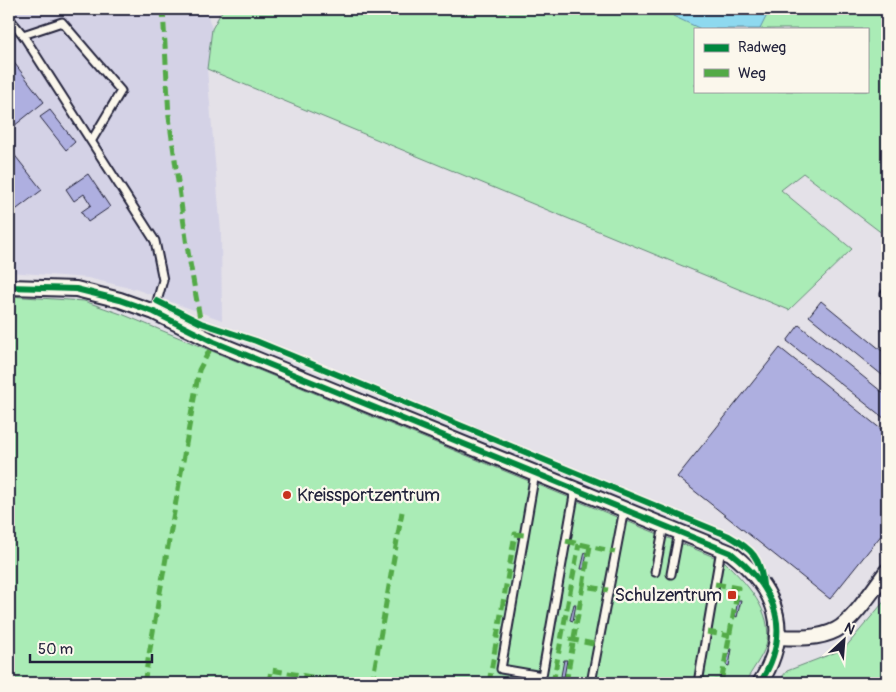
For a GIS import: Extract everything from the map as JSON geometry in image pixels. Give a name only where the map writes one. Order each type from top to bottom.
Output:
[{"type":"street","points":[[9,287],[76,289],[154,312],[214,342],[731,553],[752,569],[763,585],[774,610],[778,637],[776,652],[760,683]]},
{"type":"street","points":[[778,637],[806,638],[837,630],[864,603],[887,571]]},
{"type":"lane","points":[[9,18],[23,35],[92,140],[155,241],[163,280],[154,312]]},
{"type":"lane","points":[[23,35],[62,22],[120,91],[92,140]]},
{"type":"lane","points":[[536,473],[501,669],[542,676],[575,490]]},
{"type":"lane","points":[[591,683],[624,509]]},
{"type":"lane","points":[[655,572],[664,525]]},
{"type":"lane","points":[[671,574],[679,532]]},
{"type":"lane","points":[[698,683],[721,549]]},
{"type":"shaded area","points":[[9,9],[206,9],[212,29],[207,69],[221,232],[222,320],[138,290],[88,278],[9,272]]},
{"type":"green space","points":[[223,9],[887,9],[887,237],[803,173],[781,190],[852,249],[789,310],[207,69],[212,29]]},
{"type":"green space","name":"Kreissportzentrum","points":[[9,296],[84,301],[124,315],[724,561],[749,588],[762,609],[768,633],[764,650],[745,683],[9,683]]},
{"type":"green space","points":[[887,598],[887,683],[777,683],[787,671],[844,649]]},
{"type":"water","points":[[677,9],[770,9],[760,28],[699,28],[673,16]]},
{"type":"building","points":[[9,56],[44,102],[9,130]]},
{"type":"building","points":[[50,110],[75,142],[66,150],[40,117]]},
{"type":"building","points":[[9,148],[42,190],[9,215]]},
{"type":"building","points":[[88,174],[110,207],[88,222],[81,212],[91,205],[84,194],[74,201],[66,189]]},
{"type":"building","points":[[821,301],[887,355],[887,379],[809,316]]},
{"type":"building","points":[[799,325],[887,396],[887,417],[885,419],[787,341]]},
{"type":"building","points":[[780,348],[887,434],[887,528],[830,599],[677,477]]},
{"type":"building","points":[[585,552],[587,553],[584,569],[581,569]]},
{"type":"building","points":[[738,600],[741,600],[737,617],[735,616]]},
{"type":"building","points":[[574,604],[576,604],[573,621],[570,620]]},
{"type":"building","points":[[730,649],[732,649],[729,666],[726,665]]},
{"type":"building","points":[[564,660],[567,660],[564,677],[561,676]]},
{"type":"marked path","points":[[163,9],[169,117],[187,246],[201,324]]},
{"type":"marked path","points":[[144,683],[199,370],[214,342]]},
{"type":"marked path","points":[[372,683],[402,512]]},
{"type":"marked path","points":[[489,683],[515,534],[524,535]]},
{"type":"marked path","points":[[566,541],[615,552]]},
{"type":"marked path","points":[[553,683],[579,544]]},
{"type":"marked path","points":[[583,586],[590,546]]},
{"type":"marked path","points":[[715,584],[738,588],[721,683]]},
{"type":"marked path","points":[[566,683],[583,586],[608,590]]},
{"type":"marked path","points":[[707,632],[730,636]]},
{"type":"marked path","points":[[569,639],[598,645]]},
{"type":"marked path","points":[[269,683],[271,670],[346,683]]},
{"type":"marked path","points":[[699,679],[724,683]]},
{"type":"cycle path","points":[[9,287],[76,289],[120,300],[154,312],[214,342],[731,553],[760,581],[769,596],[775,612],[776,646],[770,664],[760,683]]},
{"type":"cycle path","points":[[157,301],[201,323],[256,341],[729,536],[744,545],[754,555],[760,568],[763,585]]},
{"type":"place","name":"Kreissportzentrum","points":[[287,495]]},
{"type":"place","name":"Schulzentrum","points":[[732,595]]}]
